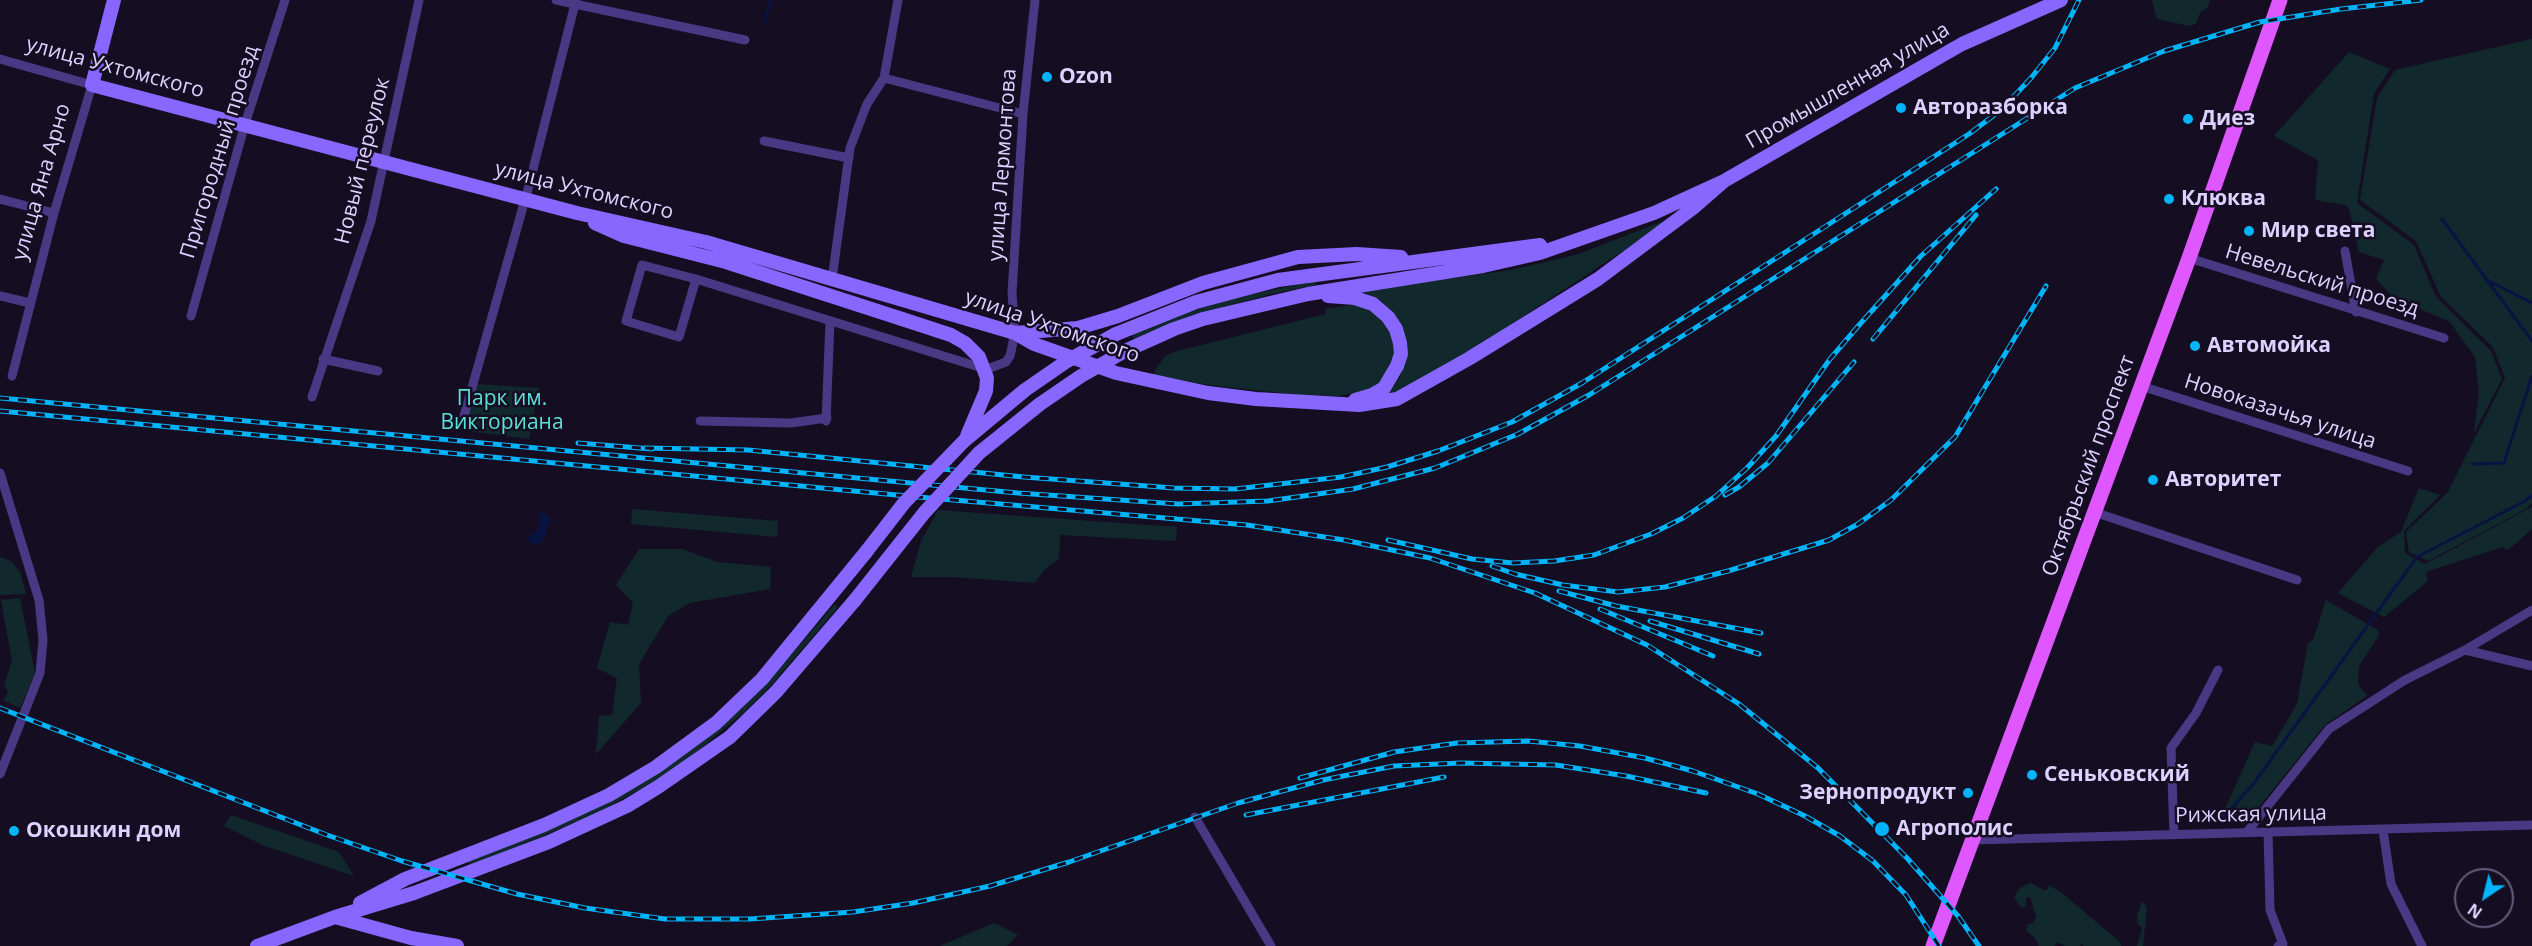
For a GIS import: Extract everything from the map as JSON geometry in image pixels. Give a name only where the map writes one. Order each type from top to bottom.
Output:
[{"type":"main road","name":"улица Яна Арно","points":[[92,85],[114,0]]},
{"type":"main road","name":"Промышленная улица","points":[[1724,182],[1962,44],[2061,0]]},
{"type":"main road","name":"Октябрьский проспект","points":[[1933,946],[2189,258],[2280,0]]},
{"type":"main road","name":"улица Ухтомского","points":[[92,85],[525,200],[706,242],[1015,333],[1034,344],[1116,373],[1208,393],[1256,399],[1336,404],[1375,405],[1397,399],[1425,384],[1598,279],[1724,182]]},
{"type":"main road","points":[[258,946],[335,917],[414,893],[549,842],[605,818],[658,787],[730,737],[753,716],[855,600],[924,513],[979,453],[1040,404],[1081,376],[1125,351],[1173,329],[1203,319],[1308,294],[1483,266],[1540,253],[1654,213],[1724,182]]},
{"type":"main road","points":[[577,213],[624,236],[726,262],[951,335],[965,343],[979,357],[987,378],[986,391],[965,440]]},
{"type":"main road","points":[[335,917],[405,879],[544,825],[609,795],[656,767],[716,723],[762,679],[839,588],[904,503],[965,440],[1025,390],[1067,361],[1116,334],[1196,302],[1278,280],[1569,242]]},
{"type":"main road","points":[[1015,333],[1078,328],[1118,316],[1203,283],[1298,257],[1357,254],[1430,259]]},
{"type":"main road","points":[[1308,294],[1355,298],[1373,304],[1388,317],[1396,329],[1400,343],[1401,354],[1397,366],[1384,388],[1372,395],[1336,404]]},
{"type":"main road","points":[[335,917],[411,938],[457,946]]},
{"type":"street","name":"Пригородный проезд","points":[[191,316],[245,124],[285,0]]},
{"type":"street","name":"Новый переулок","points":[[312,397],[323,359],[372,222],[419,0]]},
{"type":"street","points":[[556,0],[576,2],[745,40]]},
{"type":"street","points":[[832,279],[850,148],[867,104],[884,78],[898,0]]},
{"type":"street","name":"улица Лермонтова","points":[[1015,333],[1012,293],[1023,114],[1035,0]]},
{"type":"street","points":[[464,416],[525,200],[576,2]]},
{"type":"street","name":"улица Ухтомского","points":[[0,59],[92,85]]},
{"type":"street","points":[[884,78],[1023,114]]},
{"type":"street","name":"улица Яна Арно","points":[[12,376],[54,213],[92,85]]},
{"type":"street","points":[[764,141],[849,158]]},
{"type":"street","points":[[0,199],[54,213]]},
{"type":"street","points":[[2345,251],[2356,312]]},
{"type":"street","name":"Невельский проезд","points":[[2189,258],[2444,338]]},
{"type":"street","points":[[696,279],[679,337],[626,321],[642,265],[696,279],[979,367],[990,368],[1006,362],[1010,356],[1015,333]]},
{"type":"street","points":[[0,296],[30,303]]},
{"type":"street","points":[[700,421],[791,423],[826,420],[830,321]]},
{"type":"street","points":[[323,359],[378,371]]},
{"type":"street","name":"Новоказачья улица","points":[[2141,386],[2408,471]]},
{"type":"street","points":[[0,473],[39,600],[43,640],[40,673],[0,774]]},
{"type":"street","points":[[2094,512],[2297,580]]},
{"type":"street","points":[[2247,832],[2329,729],[2405,680],[2465,651],[2532,610]]},
{"type":"street","points":[[2465,651],[2532,666]]},
{"type":"street","points":[[2174,835],[2170,748],[2196,713],[2217,670]]},
{"type":"street","points":[[1195,817],[1271,946]]},
{"type":"street","name":"Рижская улица","points":[[1972,840],[2532,825]]},
{"type":"street","points":[[2383,830],[2391,884],[2422,946]]},
{"type":"street","points":[[2268,831],[2270,910],[2283,944],[2278,946]]},
{"type":"green space","points":[[2152,0],[2210,1],[2207,8],[2200,13],[2196,23],[2190,26],[2157,19]]},
{"type":"green space","points":[[2532,39],[2532,503],[2526,509],[2428,561],[2409,552],[2406,532],[2448,492],[2505,378],[2493,347],[2441,297],[2416,241],[2360,200],[2377,98],[2395,70]]},
{"type":"green space","points":[[2349,52],[2390,69],[2374,93],[2357,203],[2414,245],[2436,297],[2491,351],[2502,379],[2474,433],[2479,393],[2475,357],[2449,321],[2395,299],[2376,279],[2384,260],[2359,252],[2349,209],[2346,205],[2315,200],[2318,160],[2274,136]]},
{"type":"green space","points":[[1676,216],[1475,348],[1419,382],[1385,397],[1400,377],[1405,363],[1404,330],[1392,311],[1380,300],[1360,291],[1511,270],[1579,254]]},
{"type":"green space","points":[[1315,281],[1316,285],[1271,294],[1191,316],[1134,339],[1131,335],[1189,312],[1239,297]]},
{"type":"green space","points":[[1351,305],[1363,306],[1377,313],[1388,325],[1394,338],[1394,356],[1386,375],[1368,390],[1339,396],[1300,395],[1209,385],[1154,375],[1165,356],[1177,351],[1326,314],[1325,309]]},
{"type":"green space","name":"Парк им. Викториана","points":[[473,384],[539,388],[529,439],[460,430]]},
{"type":"green space","points":[[2419,488],[2440,495],[2404,531],[2405,553],[2425,564],[2532,507],[2532,529],[2508,550],[2502,547],[2426,572],[2428,581],[2384,617],[2338,593],[2378,547],[2401,532]]},
{"type":"green space","points":[[632,509],[778,521],[777,537],[631,524]]},
{"type":"green space","points":[[938,510],[1177,527],[1176,541],[1060,535],[1059,559],[1046,568],[1035,583],[953,577],[911,577],[921,541]]},
{"type":"green space","points":[[639,549],[682,549],[717,562],[771,567],[770,589],[690,603],[668,616],[639,664],[641,703],[596,754],[599,716],[612,715],[617,678],[597,668],[610,622],[628,625],[633,603],[616,585]]},
{"type":"green space","points":[[0,557],[12,562],[20,572],[26,594],[0,595]]},
{"type":"green space","points":[[20,598],[35,673],[20,708],[3,700],[8,693],[4,685],[12,661],[1,600]]},
{"type":"green space","points":[[2326,600],[2378,630],[2379,635],[2359,666],[2358,684],[2367,696],[2325,725],[2247,822],[2220,820],[2255,742],[2272,746],[2297,704],[2308,643],[2313,640]]},
{"type":"green space","points":[[835,604],[838,607],[773,683],[743,713],[690,757],[651,783],[593,815],[470,866],[468,862],[591,811],[648,779],[687,753],[740,710],[770,680]]},
{"type":"green space","points":[[231,815],[339,852],[354,876],[265,846],[224,826]]},
{"type":"green space","points":[[2031,883],[2044,890],[2048,889],[2049,885],[2063,894],[2121,943],[2121,946],[2083,946],[2083,942],[2080,946],[2065,946],[2057,942],[2055,946],[2039,946],[2035,938],[2026,931],[2028,924],[2033,923],[2036,917],[2030,897],[2026,898],[2026,906],[2021,908],[2014,897],[2020,888]]},
{"type":"green space","points":[[2142,901],[2147,907],[2143,946],[2137,946],[2142,928],[2138,924],[2137,916]]},
{"type":"green space","points":[[994,923],[1018,935],[1007,946],[940,946]]},
{"type":"shaded area","points":[[538,513],[545,513],[551,519],[550,526],[547,524],[546,536],[538,545],[528,540],[532,533],[538,530],[540,521]]},
{"type":"waterway","points":[[764,22],[771,0]]},
{"type":"waterway","points":[[2442,219],[2532,341]]},
{"type":"waterway","points":[[2485,279],[2532,303]]},
{"type":"waterway","points":[[2472,464],[2504,463],[2532,376]]},
{"type":"waterway","points":[[2224,817],[2254,783],[2417,557],[2525,501],[2532,495]]},
{"type":"railway","points":[[645,448],[748,450],[1024,477],[1174,488],[1235,489],[1341,477],[1387,467],[1438,451],[1512,422],[1582,383],[1969,134],[2001,110],[2031,78],[2055,48],[2079,0]]},
{"type":"railway","points":[[0,398],[1018,493],[1178,504],[1268,501],[1353,489],[1435,468],[1518,434],[1589,395],[2075,88],[2164,51],[2260,22],[2341,9],[2421,0]]},
{"type":"railway","points":[[1388,540],[1472,559],[1513,563],[1554,561],[1594,555],[1651,534],[1683,518],[1716,496],[1747,468],[1776,436],[1830,359],[1860,324],[1921,256],[1996,189]]},
{"type":"railway","points":[[1873,339],[1976,215]]},
{"type":"railway","points":[[1492,566],[1563,585],[1618,592],[1665,587],[1728,571],[1829,540],[1858,524],[1891,500],[1955,437],[2046,286]]},
{"type":"railway","points":[[1725,495],[1739,487],[1768,463],[1854,362]]},
{"type":"railway","points":[[0,411],[918,497],[1247,525],[1344,540],[1430,558],[1535,593],[1647,645],[1739,704],[1818,768],[1907,858],[1958,916],[1979,946]]},
{"type":"railway","points":[[578,443],[652,449]]},
{"type":"railway","points":[[1559,591],[1616,606],[1761,633]]},
{"type":"railway","points":[[1600,609],[1713,656]]},
{"type":"railway","points":[[1650,621],[1759,654]]},
{"type":"railway","points":[[0,708],[327,835],[402,861],[517,894],[585,908],[665,919],[750,919],[853,912],[913,903],[990,886],[1069,862],[1238,803],[1323,780],[1394,766],[1461,763],[1556,765],[1626,776],[1706,793]]},
{"type":"railway","points":[[1300,778],[1394,752],[1457,743],[1528,741],[1580,746],[1645,758],[1693,771],[1758,794],[1805,816],[1840,836],[1873,861],[1906,895],[1939,946]]},
{"type":"railway","points":[[1246,815],[1444,777]]},
{"type":"place","name":"Ozon","points":[[1047,77]]},
{"type":"place","name":"Авторазборка","points":[[1901,108]]},
{"type":"place","name":"Диез","points":[[2188,119]]},
{"type":"place","name":"Клюква","points":[[2169,199]]},
{"type":"place","name":"Мир света","points":[[2249,231]]},
{"type":"place","name":"Автомойка","points":[[2195,346]]},
{"type":"place","name":"Авторитет","points":[[2153,480]]},
{"type":"place","name":"Сеньковский","points":[[2032,775]]},
{"type":"place","name":"Зернопродукт","points":[[1968,793]]},
{"type":"place","name":"Агрополис","points":[[1882,829]]},
{"type":"place","name":"Окошкин дом","points":[[14,831]]}]
